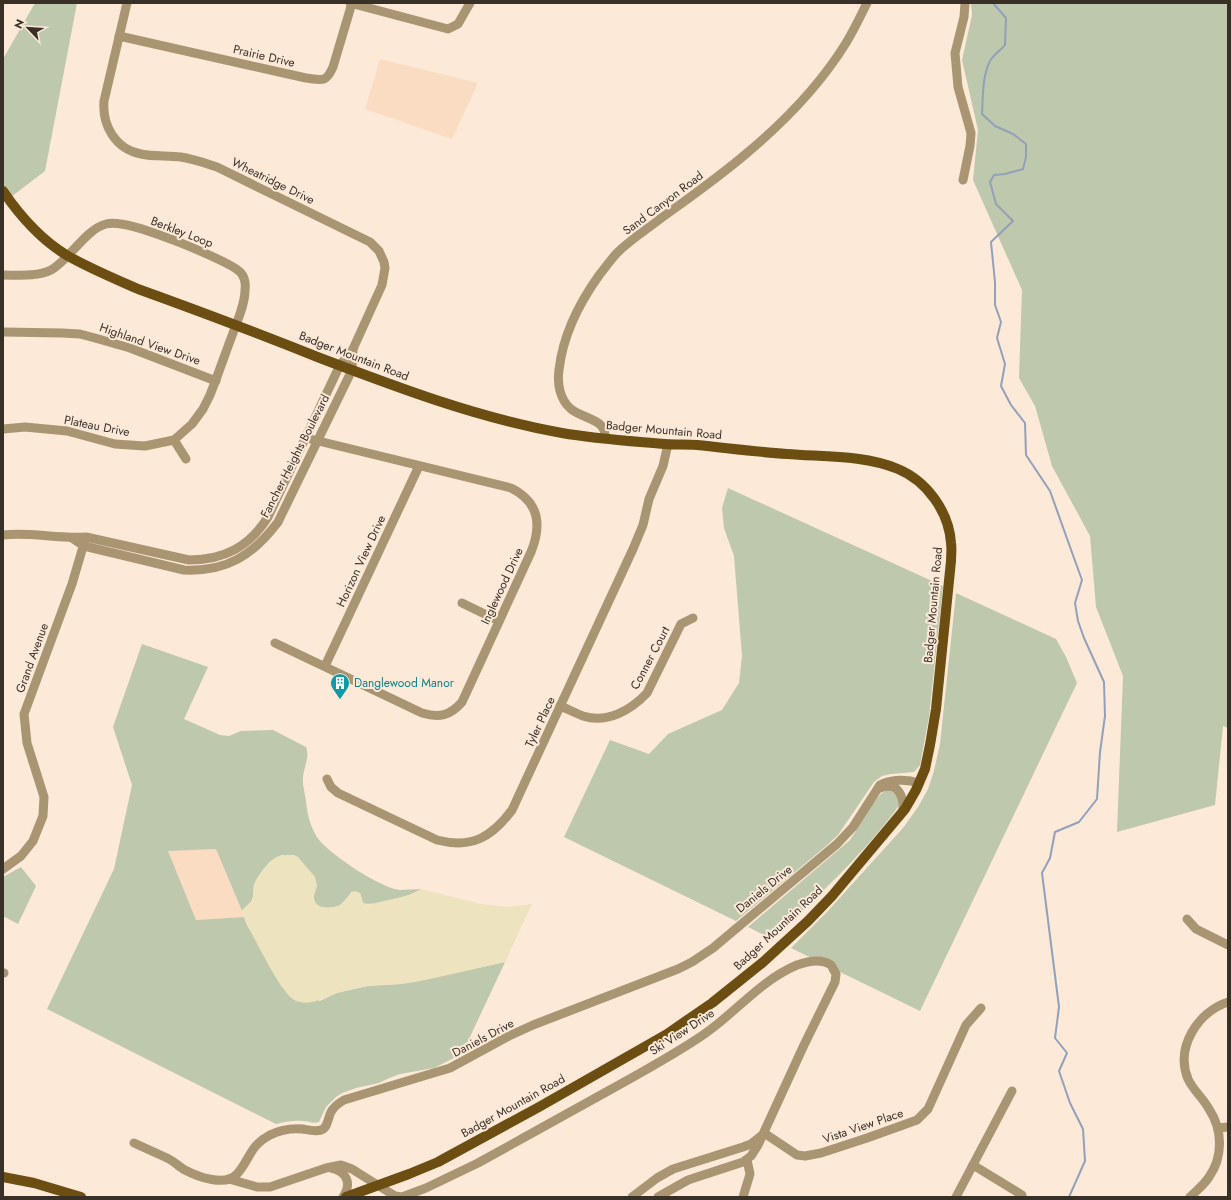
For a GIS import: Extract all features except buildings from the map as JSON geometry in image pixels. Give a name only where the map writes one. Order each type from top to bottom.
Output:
[{"type":"main road","name":"Badger Mountain Road","points":[[3,191],[28,222],[46,239],[67,255],[99,272],[138,289],[410,392],[526,426],[564,433],[668,444],[695,445],[871,461],[901,470],[915,479],[928,490],[938,504],[946,520],[951,542],[951,561],[935,714],[928,755],[919,783],[911,800],[832,896],[808,921],[762,963],[735,985],[689,1019],[627,1058],[426,1168],[344,1197]]},
{"type":"main road","points":[[3,1177],[34,1183],[81,1197]]},
{"type":"street","name":"Wheatridge Drive","points":[[127,3],[104,101],[104,118],[111,134],[123,147],[139,154],[187,158],[217,167],[360,237],[375,246],[384,262],[385,268],[382,285],[353,349],[340,365]]},
{"type":"street","name":"Prairie Drive","points":[[119,36],[321,80],[329,76],[333,67],[351,3]]},
{"type":"street","points":[[351,3],[448,29],[458,24],[470,3]]},
{"type":"street","name":"Sand Canyon Road","points":[[605,438],[605,431],[599,424],[574,411],[566,404],[559,387],[559,370],[563,349],[581,302],[610,262],[623,247],[730,167],[792,112],[841,51],[867,3]]},
{"type":"street","points":[[963,180],[971,133],[958,87],[955,53],[964,18],[965,3]]},
{"type":"street","name":"Berkley Loop","points":[[3,275],[44,273],[54,268],[88,235],[98,228],[104,224],[119,223],[183,244],[235,268],[244,278],[246,288],[236,325]]},
{"type":"street","name":"Plateau Drive","points":[[3,429],[25,427],[67,431],[115,444],[145,446],[174,440],[192,424],[203,409],[216,381],[236,325]]},
{"type":"street","name":"Highland View Drive","points":[[3,332],[62,333],[88,336],[125,346],[216,381]]},
{"type":"street","name":"Wheatridge Drive","points":[[352,370],[353,349]]},
{"type":"street","name":"Fancher Heights Boulevard","points":[[3,535],[33,534],[72,538],[189,560],[202,560],[226,554],[237,549],[263,525],[276,502],[340,365]]},
{"type":"street","name":"Fancher Heights Boulevard","points":[[85,541],[184,570],[197,571],[210,569],[237,560],[259,544],[278,522],[352,370]]},
{"type":"street","name":"Inglewood Drive","points":[[275,643],[422,713],[433,716],[442,715],[456,709],[462,702],[535,543],[538,529],[532,508],[524,496],[511,488],[306,438]]},
{"type":"street","points":[[174,440],[186,459]]},
{"type":"street","name":"Tyler Place","points":[[327,779],[331,787],[338,793],[437,840],[461,843],[480,839],[498,828],[512,810],[638,539],[649,499],[663,466],[668,444]]},
{"type":"street","name":"Horizon View Drive","points":[[326,666],[419,466]]},
{"type":"street","name":"Grand Avenue","points":[[3,869],[21,856],[33,841],[43,816],[44,797],[27,743],[24,714],[72,584],[85,541]]},
{"type":"street","points":[[462,603],[499,621]]},
{"type":"street","name":"Conner Court","points":[[560,706],[584,716],[595,718],[615,715],[638,703],[647,693],[681,624],[693,618]]},
{"type":"street","name":"Daniels Drive","points":[[229,1179],[236,1176],[250,1153],[262,1141],[271,1135],[284,1130],[322,1130],[332,1110],[344,1100],[450,1068],[515,1033],[678,969],[692,962],[713,948],[837,844],[853,827],[880,785],[886,782],[900,780],[919,783]]},
{"type":"street","name":"Daniels Drive","points":[[871,798],[879,789],[883,787],[896,789],[900,792],[903,799],[903,811]]},
{"type":"street","points":[[1187,919],[1196,929],[1228,945]]},
{"type":"street","name":"Ski View Drive","points":[[377,1185],[395,1196],[402,1197],[446,1179],[552,1122],[681,1049],[726,1018],[765,983],[780,973],[811,961],[825,962],[834,968],[836,974],[835,982],[809,1034],[764,1133]]},
{"type":"street","points":[[1190,1197],[1208,1178],[1216,1164],[1220,1147],[1218,1128],[1210,1109],[1197,1093],[1188,1078],[1185,1053],[1189,1036],[1196,1025],[1211,1010],[1228,1002]]},
{"type":"street","name":"Vista View Place","points":[[764,1133],[797,1155],[805,1156],[821,1153],[917,1120],[928,1109],[966,1025],[981,1008]]},
{"type":"street","points":[[956,1197],[1012,1091]]},
{"type":"street","points":[[1218,1128],[1228,1127]]},
{"type":"street","points":[[658,1197],[688,1180],[739,1164],[747,1160],[755,1151],[764,1133]]},
{"type":"street","points":[[632,1197],[657,1178],[673,1170],[743,1147],[756,1140],[764,1133]]},
{"type":"street","points":[[134,1143],[169,1159],[183,1169],[192,1173],[217,1180],[229,1179],[257,1187],[270,1188],[336,1165],[344,1166],[377,1185]]},
{"type":"street","points":[[743,1197],[750,1174],[747,1160]]},
{"type":"street","points":[[973,1165],[1022,1195]]},
{"type":"street","name":"Badger Mountain Road","points":[[326,1168],[338,1169],[345,1175],[348,1186],[344,1197]]},
{"type":"shaded area","points":[[380,59],[478,83],[452,139],[365,109]]},
{"type":"shaded area","points":[[216,848],[244,917],[196,920],[167,851]]},
{"type":"green space","points":[[35,3],[77,3],[45,171],[11,197],[3,184],[3,59]]},
{"type":"green space","points":[[971,3],[1228,3],[1228,728],[1223,726],[1215,805],[1117,832],[1123,676],[1096,607],[1090,536],[1052,466],[1035,406],[1019,378],[1022,290],[973,180],[978,130],[962,60],[972,15]]},
{"type":"green space","points":[[728,488],[943,586],[929,717],[920,765],[914,772],[882,776],[874,782],[838,835],[736,921],[564,837],[610,740],[649,754],[668,734],[722,710],[739,683],[742,656],[734,556],[724,528],[722,508]]},
{"type":"green space","points":[[956,593],[1056,639],[1066,657],[1077,683],[920,1011],[791,948],[826,913],[903,828],[918,807],[928,789],[940,744]]},
{"type":"green space","points":[[142,644],[208,667],[184,719],[220,735],[229,736],[241,731],[273,730],[306,747],[307,758],[303,786],[307,811],[314,832],[320,841],[335,855],[369,878],[391,888],[400,890],[421,889],[402,898],[368,904],[363,903],[360,893],[348,897],[338,906],[331,908],[324,907],[317,905],[314,899],[315,877],[294,855],[282,855],[266,868],[256,880],[252,900],[242,911],[216,849],[168,851],[196,920],[244,917],[282,987],[320,1001],[336,993],[368,986],[418,981],[505,962],[462,1054],[434,1068],[400,1074],[379,1083],[342,1093],[326,1107],[319,1122],[289,1121],[276,1124],[47,1009],[114,869],[132,785],[113,727]]},
{"type":"green space","points":[[887,790],[896,793],[899,802],[898,807],[869,843],[822,892],[772,939],[748,927],[850,840],[872,805],[882,793]]},
{"type":"green space","points":[[21,867],[36,886],[18,924],[3,916],[3,877]]},
{"type":"sand","points":[[282,855],[294,855],[298,857],[315,877],[317,886],[313,899],[317,905],[322,907],[329,908],[339,906],[351,892],[355,891],[360,893],[363,903],[367,905],[410,895],[421,889],[481,904],[507,907],[532,904],[505,962],[414,982],[364,986],[312,1002],[300,1002],[294,1000],[288,995],[273,973],[242,911],[252,900],[255,884],[259,875],[273,859]]},
{"type":"waterway","points":[[993,3],[1006,18],[1005,45],[991,59],[987,67],[983,87],[982,114],[995,126],[1013,134],[1026,144],[1026,157],[1023,169],[1005,174],[994,175],[990,182],[996,204],[1013,221],[991,242],[995,282],[995,305],[1001,322],[997,338],[1005,364],[1001,386],[1011,405],[1025,423],[1026,455],[1050,491],[1082,580],[1075,603],[1078,621],[1104,682],[1105,716],[1100,752],[1097,799],[1079,822],[1055,832],[1050,858],[1042,873],[1059,1007],[1055,1038],[1067,1053],[1059,1071],[1070,1103],[1083,1129],[1085,1161],[1069,1197]]},
{"type":"place","name":"Danglewood Manor","points":[[340,700]]}]
